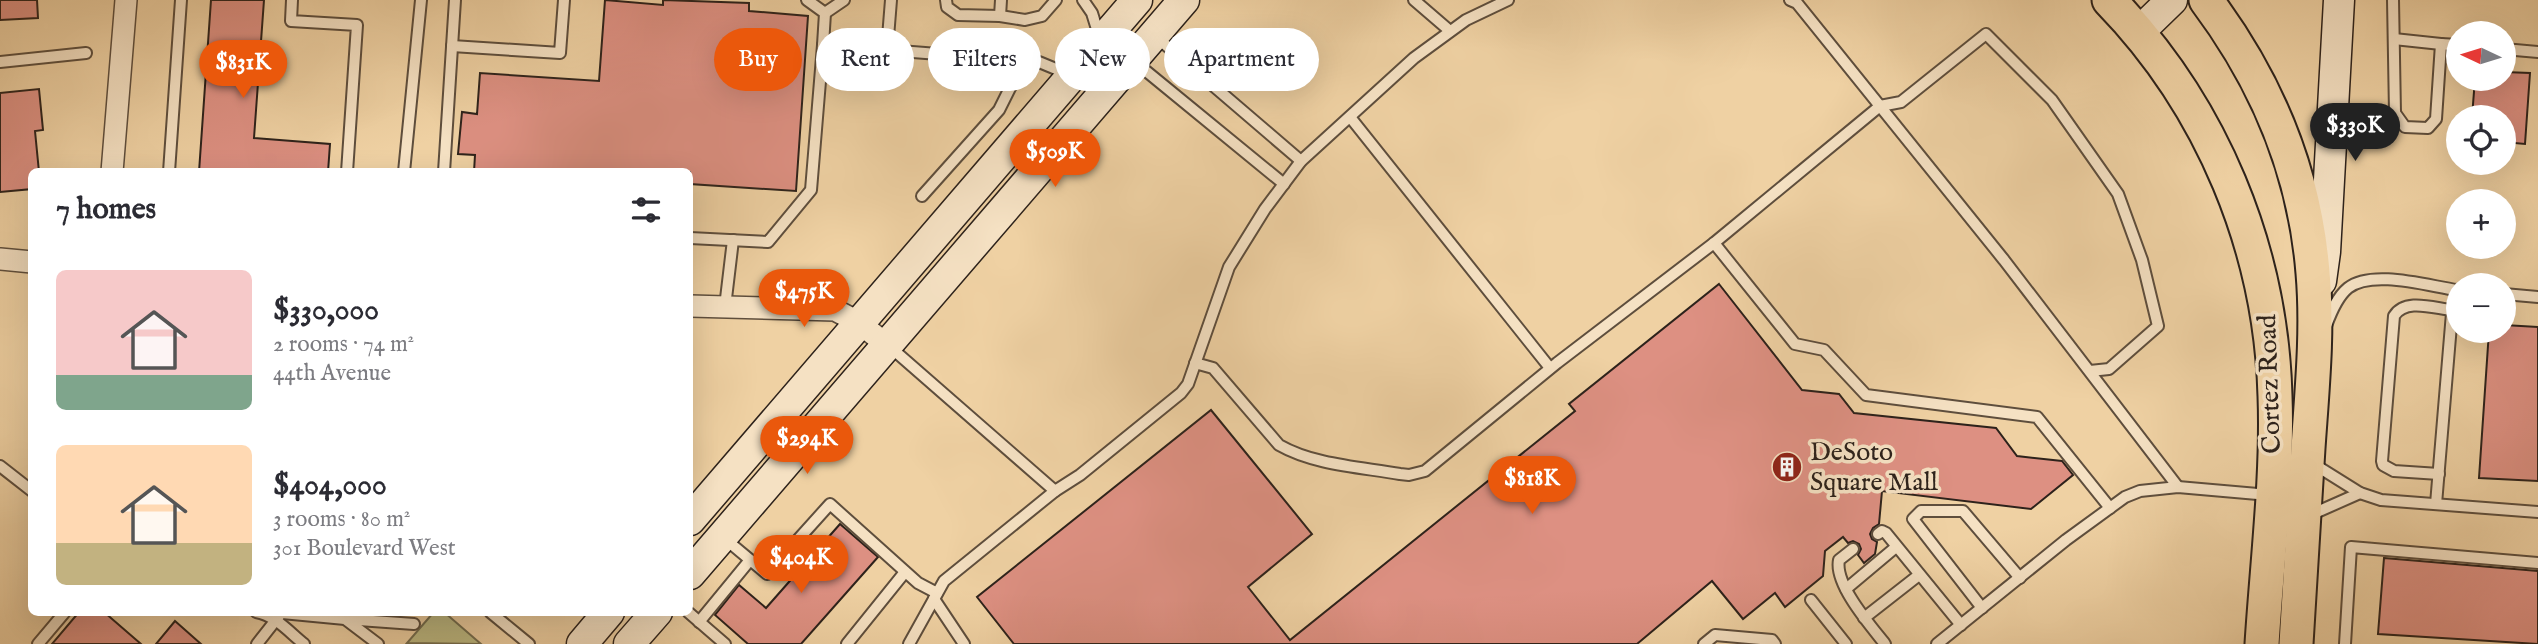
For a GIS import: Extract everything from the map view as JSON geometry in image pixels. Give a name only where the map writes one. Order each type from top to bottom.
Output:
[{"type":"main road","points":[[1113,28],[1137,0]]},
{"type":"main road","points":[[1150,40],[1184,0]]},
{"type":"main road","points":[[2139,32],[2172,0]]},
{"type":"main road","name":"Cortez Road","points":[[2206,0],[2255,74],[2274,115],[2291,159],[2309,239],[2315,319],[2296,644]]},
{"type":"main road","points":[[2315,319],[2325,252],[2339,0]]},
{"type":"main road","name":"Cortez Road","points":[[2113,1],[2139,32],[2182,93],[2213,146],[2239,208],[2259,268],[2266,299],[2274,364],[2275,427],[2262,644]]},
{"type":"main road","points":[[693,516],[1058,91]]},
{"type":"main road","points":[[693,571],[1106,91]]},
{"type":"main road","points":[[582,644],[606,616]]},
{"type":"main road","points":[[629,644],[654,616]]},
{"type":"street","points":[[112,168],[126,0]]},
{"type":"street","points":[[0,259],[28,262]]},
{"type":"street","points":[[693,306],[835,310],[858,322],[887,345]]},
{"type":"lane","points":[[169,168],[181,0]]},
{"type":"lane","points":[[292,0],[291,21],[357,25],[347,168]]},
{"type":"lane","points":[[404,168],[421,0]]},
{"type":"lane","points":[[444,168],[455,0]]},
{"type":"lane","points":[[452,46],[560,53],[564,0]]},
{"type":"lane","points":[[807,0],[825,13]]},
{"type":"lane","points":[[825,13],[844,0]]},
{"type":"lane","points":[[889,28],[891,0]]},
{"type":"lane","points":[[946,0],[947,7],[957,15],[1000,16],[1025,20],[1042,16],[1056,0]]},
{"type":"lane","points":[[1000,16],[1001,0]]},
{"type":"lane","points":[[1083,0],[1092,13],[1097,28]]},
{"type":"lane","points":[[1414,0],[1450,31]]},
{"type":"lane","points":[[909,644],[935,596],[952,573],[1172,402],[1188,384],[1229,267],[1265,209],[1301,161],[1414,58],[1466,20],[1508,0]]},
{"type":"lane","points":[[2393,0],[2395,113],[2404,127],[2428,128],[2436,120],[2441,44]]},
{"type":"lane","points":[[1794,1],[2090,371],[2178,487]]},
{"type":"lane","points":[[824,28],[825,13]]},
{"type":"lane","points":[[1195,363],[1213,368],[1279,445],[1289,450],[1314,458],[1409,475],[1424,471],[1550,368],[1714,243],[1880,106],[1902,102],[1986,34],[2052,100],[2118,194],[2142,260],[2158,326],[2109,369],[2090,371]]},
{"type":"lane","points":[[1154,35],[1301,161]]},
{"type":"lane","points":[[2393,39],[2446,44]]},
{"type":"lane","points":[[2516,50],[2538,52]]},
{"type":"lane","points":[[0,62],[86,53]]},
{"type":"lane","points":[[1150,74],[1284,184]]},
{"type":"lane","points":[[693,238],[768,242],[811,190],[819,91]]},
{"type":"lane","points":[[922,196],[999,110],[1009,91]]},
{"type":"lane","points":[[2333,113],[2395,113]]},
{"type":"lane","points":[[1350,117],[1550,368]]},
{"type":"lane","points":[[725,307],[733,240]]},
{"type":"lane","points":[[1714,243],[1795,344],[1824,350],[1866,395],[2037,417],[2110,508]]},
{"type":"lane","points":[[2313,361],[2339,299],[2348,288],[2358,282],[2386,279],[2446,288]]},
{"type":"lane","points":[[2516,295],[2538,297]]},
{"type":"lane","points":[[2439,474],[2388,468],[2382,461],[2394,316],[2398,309],[2407,305],[2446,309]]},
{"type":"lane","points":[[2436,504],[2449,343]]},
{"type":"lane","points":[[887,345],[1055,491]]},
{"type":"lane","points":[[2307,460],[2360,493],[2381,500],[2538,512]]},
{"type":"lane","points":[[0,466],[28,488]]},
{"type":"lane","points":[[1937,644],[2125,497],[2140,491],[2178,487],[2271,495]]},
{"type":"lane","points":[[2304,518],[2360,493]]},
{"type":"lane","points":[[722,537],[767,574],[830,504],[935,596],[964,644]]},
{"type":"lane","points":[[1982,608],[1913,519],[1921,511],[1963,511],[2020,578]]},
{"type":"lane","points":[[1878,534],[1884,531],[1961,625]]},
{"type":"lane","points":[[1846,589],[1896,547]]},
{"type":"lane","points":[[2345,644],[2351,547],[2538,563]]},
{"type":"lane","points":[[1853,550],[1839,560],[1838,566],[1846,589],[1885,644]]},
{"type":"lane","points":[[699,622],[750,560]]},
{"type":"lane","points":[[847,644],[905,572]]},
{"type":"lane","points":[[1864,618],[1919,575]]},
{"type":"lane","points":[[1811,600],[1846,644]]},
{"type":"lane","points":[[38,644],[62,616]]},
{"type":"lane","points":[[257,644],[279,616]]},
{"type":"lane","points":[[281,616],[304,644]]},
{"type":"lane","points":[[296,616],[414,624]]},
{"type":"lane","points":[[496,616],[529,644]]},
{"type":"lane","points":[[692,616],[725,644]]},
{"type":"lane","points":[[345,619],[378,644]]},
{"type":"lane","points":[[1703,644],[1715,635],[1772,640],[1775,644]]},
{"type":"shaded area","points":[[430,616],[449,616],[481,644],[407,643]]},
{"type":"building","points":[[0,0],[37,0],[38,18],[0,20]]},
{"type":"building","points":[[211,0],[264,0],[254,138],[330,144],[328,168],[199,168]]},
{"type":"building","points":[[605,0],[663,5],[663,0],[749,3],[749,11],[808,16],[796,191],[693,184],[693,168],[474,168],[475,155],[458,154],[462,112],[477,114],[480,73],[599,81]]},
{"type":"building","points":[[2516,72],[2530,73],[2525,144],[2516,143],[2516,105],[2473,105],[2474,91],[2516,91]]},
{"type":"building","points":[[39,89],[43,130],[35,131],[39,168],[28,168],[28,189],[0,192],[0,93]]},
{"type":"building","name":"DeSoto Square Mall","points":[[1719,284],[1802,390],[1839,394],[1854,413],[1996,428],[2017,456],[2062,461],[2073,475],[2031,509],[1882,491],[1879,524],[1870,534],[1877,542],[1875,554],[1864,563],[1858,555],[1861,549],[1859,544],[1853,541],[1848,543],[1843,537],[1825,551],[1823,576],[1785,607],[1775,593],[1743,619],[1712,581],[1637,644],[1014,644],[977,597],[1211,410],[1312,534],[1248,587],[1290,640],[1575,411],[1569,404]]},
{"type":"building","points":[[2516,326],[2538,327],[2538,481],[2479,478],[2488,343],[2516,343]]},
{"type":"building","points":[[840,524],[878,557],[801,644],[748,644],[715,615],[739,585],[766,608]]},
{"type":"building","points":[[2384,558],[2538,571],[2538,644],[2378,634]]},
{"type":"building","points":[[76,616],[109,616],[141,644],[52,644]]},
{"type":"building","points":[[175,621],[201,644],[156,644]]},
{"type":"place","name":"DeSoto Square Mall","points":[[1787,467]]}]
